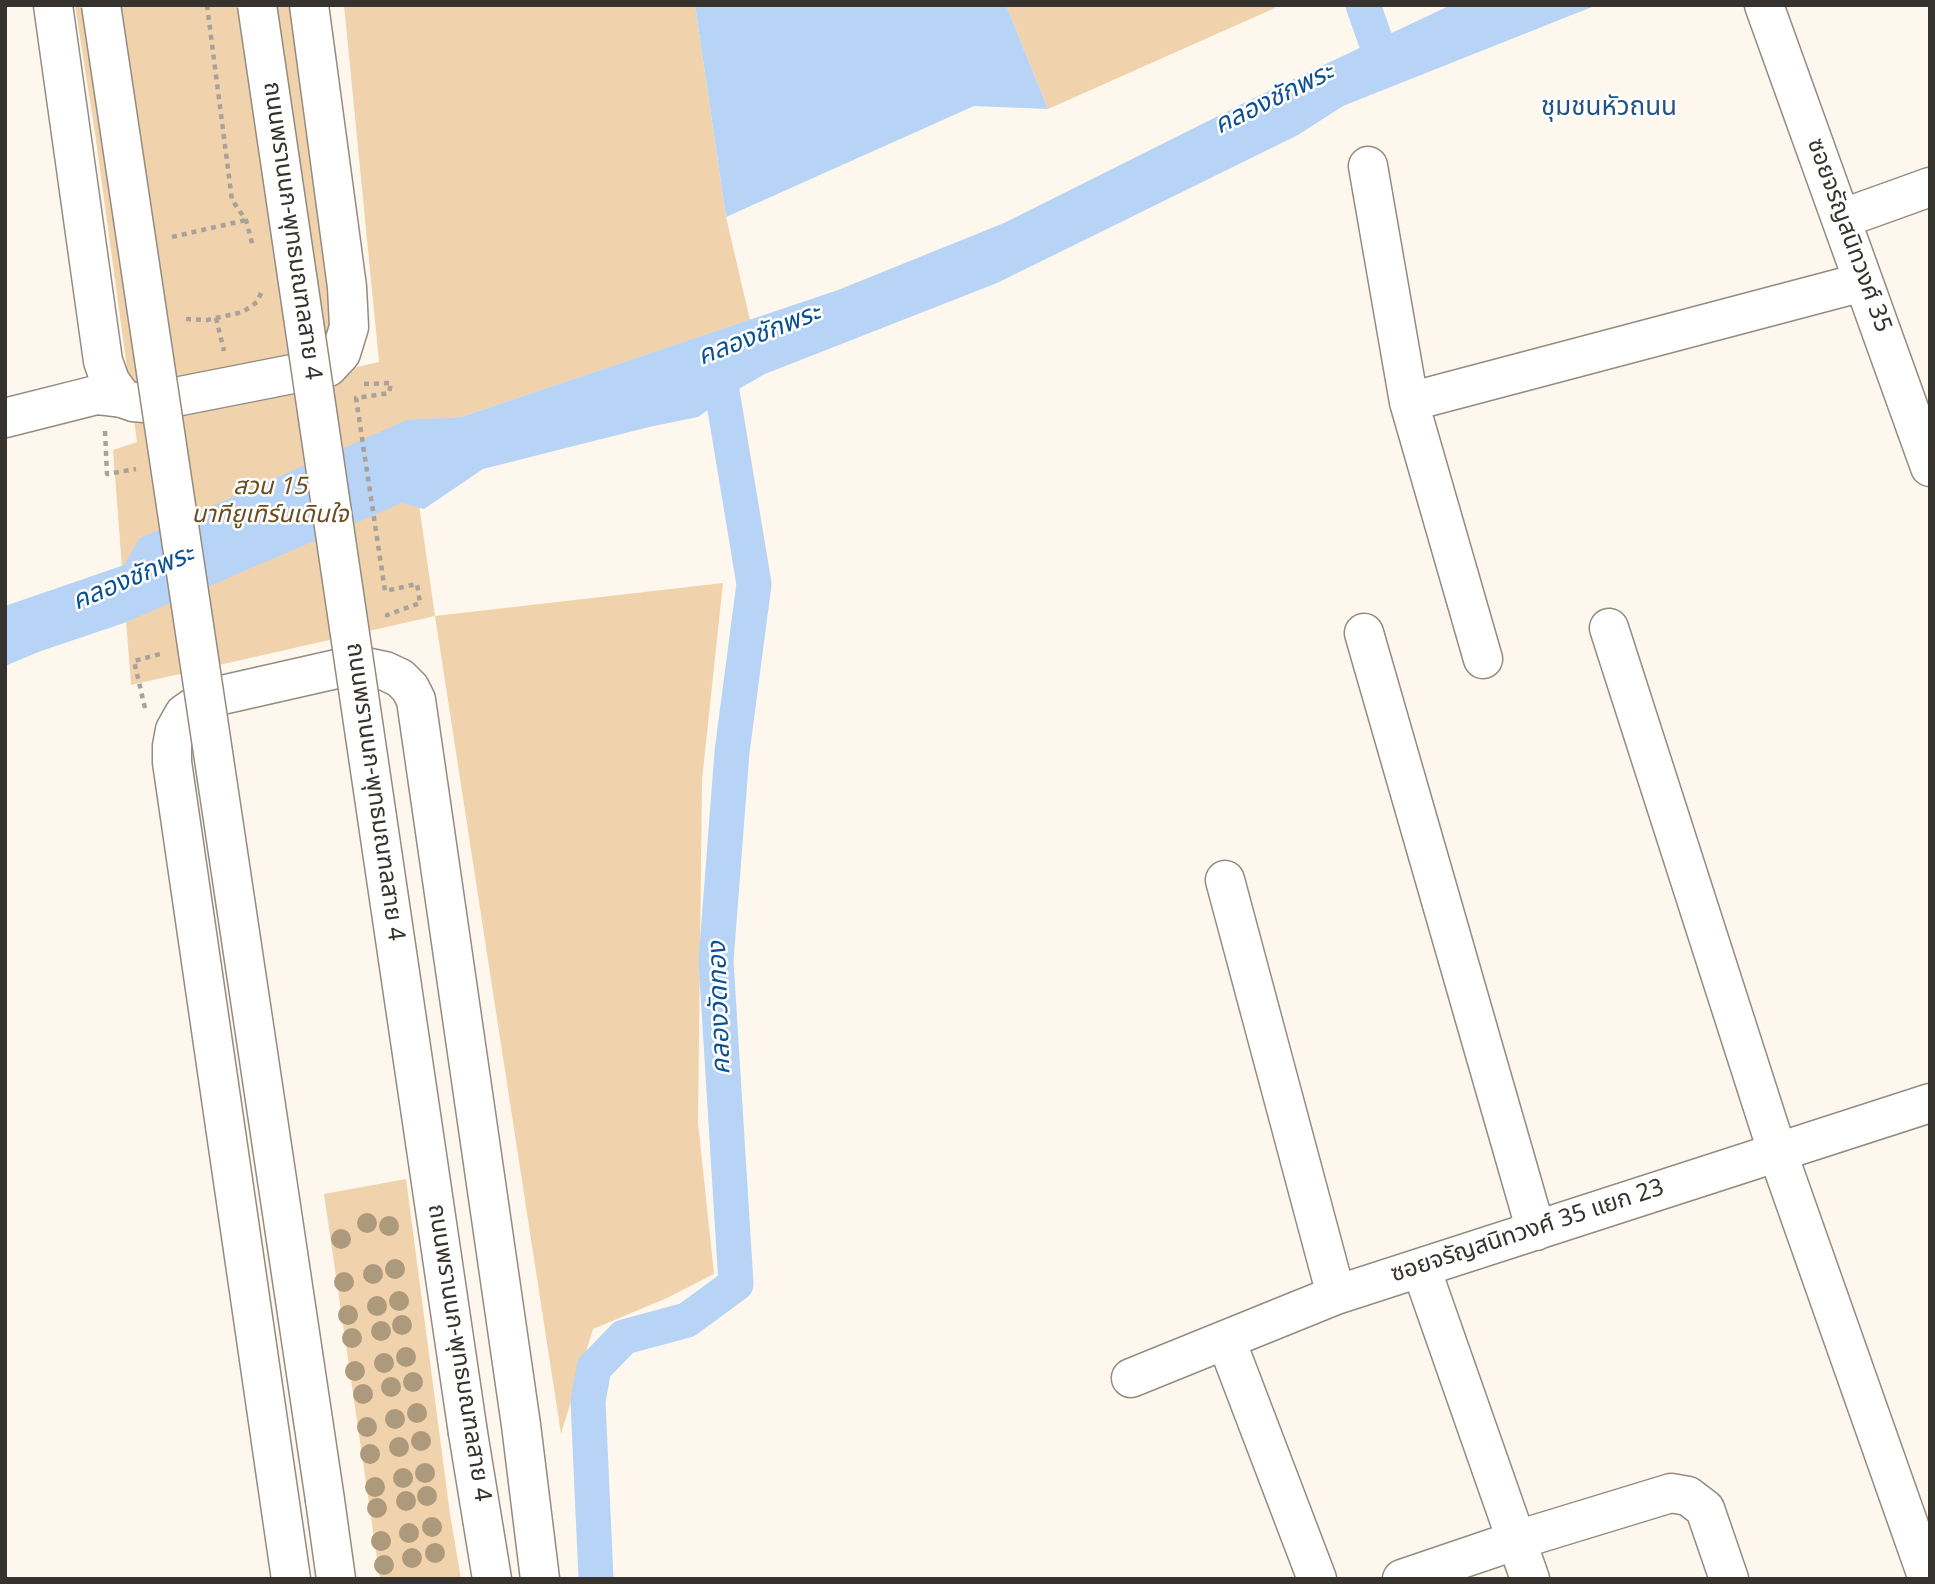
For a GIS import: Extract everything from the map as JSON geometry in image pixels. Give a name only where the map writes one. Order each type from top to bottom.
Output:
[{"type":"main road","points":[[53,5],[99,337],[110,381],[113,418]]},
{"type":"main road","points":[[101,5],[335,1579]]},
{"type":"main road","name":"ถนนพรานนก-พุทธมณฑลสาย 4","points":[[257,5],[468,1433],[492,1579]]},
{"type":"main road","points":[[113,418],[133,402],[145,403],[328,367],[341,353],[349,327],[347,287],[309,5]]},
{"type":"main road","name":"ซอยจรัญสนิทวงศ์ 35","points":[[1764,5],[1930,467]]},
{"type":"main road","points":[[1368,166],[1409,402],[1483,659]]},
{"type":"main road","points":[[1841,219],[1930,187]]},
{"type":"main road","points":[[1409,402],[1863,282]]},
{"type":"main road","points":[[5,418],[96,395],[113,418]]},
{"type":"main road","points":[[1609,628],[1777,1151],[1928,1579]]},
{"type":"main road","points":[[1364,633],[1536,1231]]},
{"type":"main road","points":[[291,1579],[172,762],[172,746],[175,730],[184,714],[222,695],[341,668],[366,667],[400,678],[410,688],[416,700],[519,1412],[540,1579]]},
{"type":"main road","points":[[1225,880],[1336,1295]]},
{"type":"main road","name":"ซอยจรัญสนิทวงศ์ 35 แยก 23","points":[[1131,1378],[1336,1295],[1930,1103]]},
{"type":"main road","points":[[1421,1268],[1530,1579]]},
{"type":"main road","points":[[1226,1340],[1317,1579]]},
{"type":"main road","points":[[1402,1579],[1517,1540],[1671,1493],[1688,1496],[1705,1509],[1729,1579]]},
{"type":"path","points":[[206,5],[232,200],[246,220],[254,249]]},
{"type":"path","points":[[169,229],[166,239],[246,220]]},
{"type":"path","points":[[181,316],[187,320],[207,320],[243,312],[257,302],[261,293],[259,282]]},
{"type":"path","points":[[216,318],[224,352]]},
{"type":"path","points":[[367,375],[359,384],[391,383],[389,393],[356,398],[385,591],[416,584],[420,603],[387,615],[386,628]]},
{"type":"path","points":[[113,418],[107,474],[137,469]]},
{"type":"path","points":[[151,706],[146,716],[134,661],[164,653]]},
{"type":"green space","name":"สวน 15 นาทียูเทิร์นเดินใจ","points":[[75,5],[292,5],[340,371],[379,362],[344,5],[695,5],[726,217],[750,320],[461,417],[407,421],[435,616],[131,685],[113,450],[137,442]]},
{"type":"green space","points":[[1006,5],[1274,5],[1275,8],[1048,109]]},
{"type":"green space","points":[[723,583],[702,780],[698,1122],[714,1274],[667,1298],[593,1329],[561,1434],[435,616]]},
{"type":"green space","points":[[406,1179],[461,1579],[380,1579],[324,1194]]},
{"type":"water","points":[[695,5],[1006,5],[1048,109],[974,106],[726,217]]},
{"type":"water","name":"คลองชักพระ","points":[[1451,5],[1597,5],[1343,106],[1298,135],[997,283],[765,374],[698,417],[483,469],[424,509],[402,503],[124,623],[5,666],[5,606],[124,565],[140,538],[407,420],[461,417],[838,290],[1004,223],[1262,94]]},
{"type":"waterway","points":[[1363,5],[1380,53]]},
{"type":"waterway","name":"คลองวัดทอง","points":[[596,1579],[588,1401],[594,1368],[624,1337],[687,1320],[736,1284],[716,961],[732,752],[754,584],[716,355]]},
{"type":"district","name":"ชุมชนหัวถนน","points":[[1609,110]]}]
